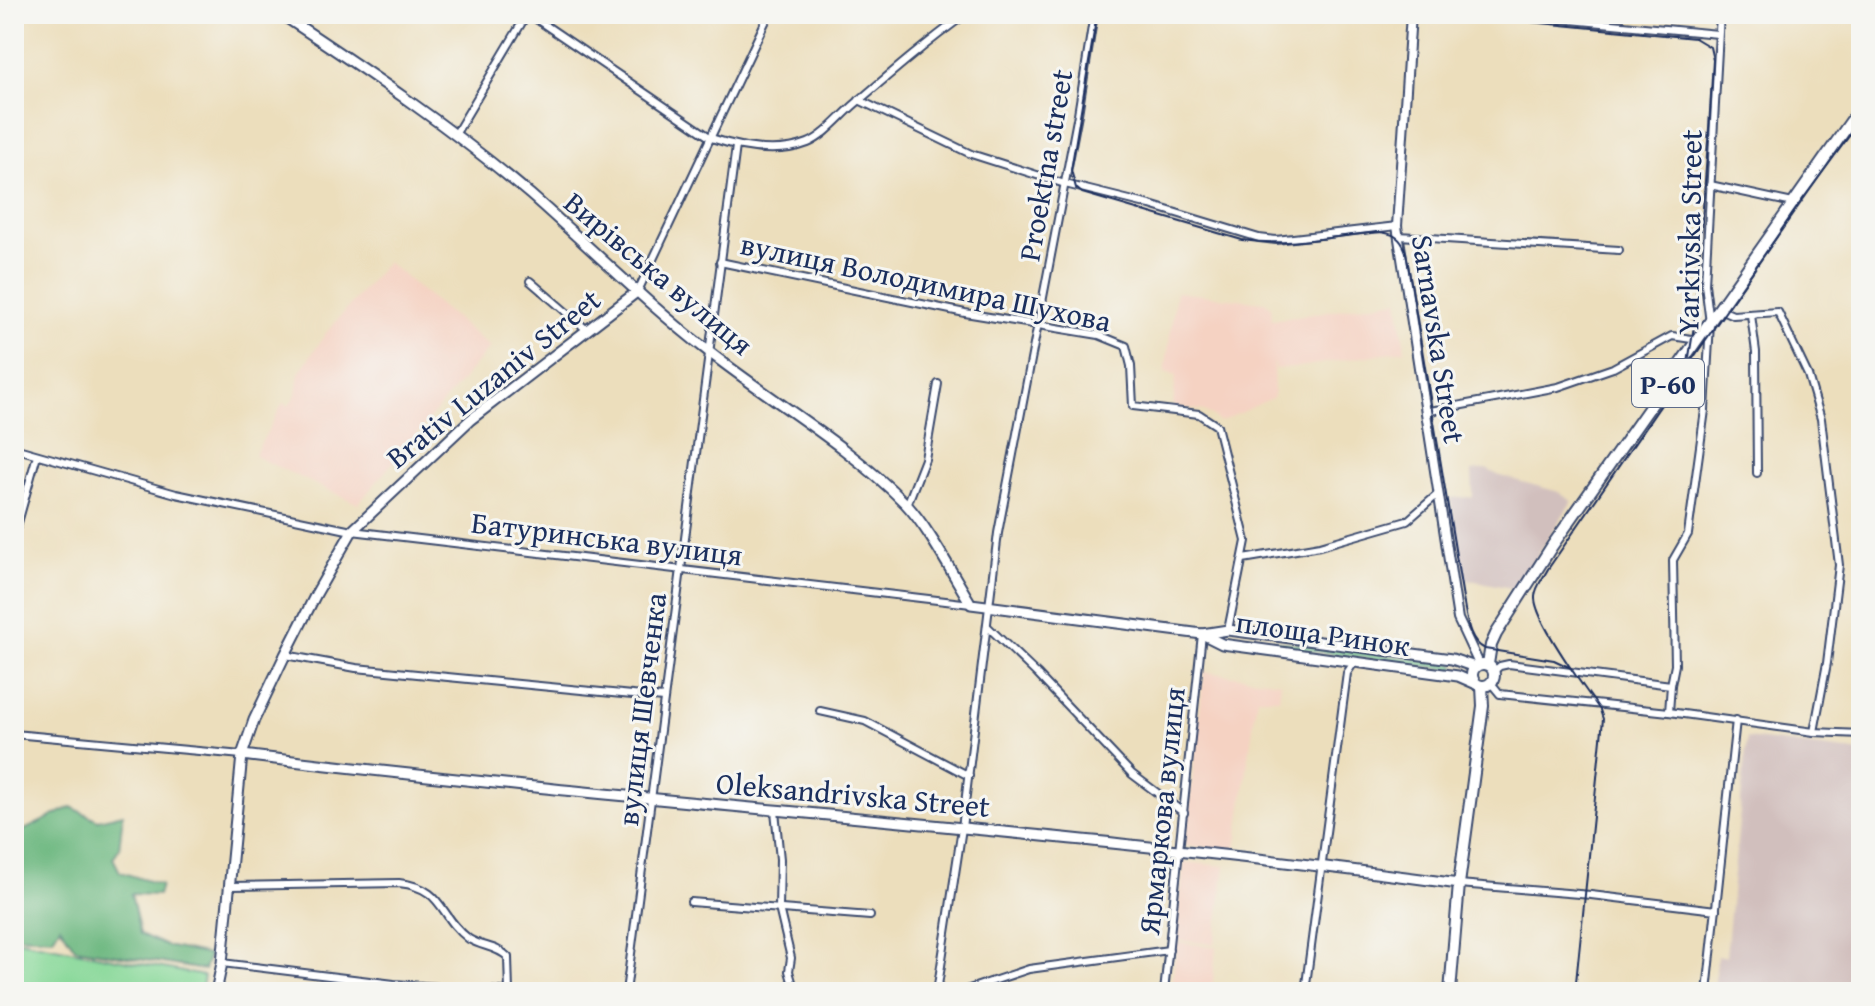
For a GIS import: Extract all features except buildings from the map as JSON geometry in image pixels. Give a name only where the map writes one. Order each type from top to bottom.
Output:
[{"type":"main road","name":"Вирівська вулиця","points":[[281,14],[395,89],[455,135],[530,195],[708,351],[810,425],[907,505],[971,604]]},
{"type":"main road","name":"Р-60","points":[[1450,992],[1459,884],[1483,706],[1484,667],[1491,645],[1516,600],[1861,107]]},
{"type":"main road","name":"Brativ Luzaniv Street","points":[[216,992],[222,963],[242,755],[254,720],[285,655],[352,531],[470,420],[638,291]]},
{"type":"main road","name":"Батуринська вулиця","points":[[971,604],[1202,634]]},
{"type":"main road","name":"площа Ринок","points":[[1202,634],[1228,630],[1452,659],[1484,667]]},
{"type":"main road","name":"площа Ринок","points":[[1202,634],[1222,644],[1458,676],[1482,684]]},
{"type":"main road","name":"Р-60","points":[[1482,684],[1471,675],[1484,667]]},
{"type":"main road","name":"Oleksandrivska Street","points":[[242,755],[443,779],[1180,850],[1459,884]]},
{"type":"street","points":[[455,135],[528,14],[711,138],[736,146],[788,148],[811,142],[915,52],[966,14]]},
{"type":"street","points":[[638,291],[769,14]]},
{"type":"street","name":"Proektna street","points":[[937,992],[969,776],[998,533],[1039,326],[1094,14]]},
{"type":"street","name":"Sarnavska Street","points":[[1411,14],[1397,226],[1458,619],[1484,667]]},
{"type":"street","points":[[1506,14],[1718,34]]},
{"type":"street","name":"Yarkivska Street","points":[[1669,712],[1675,665],[1673,560],[1688,534],[1705,410],[1710,323],[1705,284],[1720,14]]},
{"type":"street","points":[[859,100],[971,154],[1065,184],[1150,205],[1267,240],[1397,226]]},
{"type":"street","name":"вулиця Шевченка","points":[[626,992],[736,146]]},
{"type":"street","points":[[1710,185],[1793,203]]},
{"type":"street","points":[[1399,236],[1619,250]]},
{"type":"street","name":"вулиця Володимира Шухова","points":[[720,262],[1039,326],[1099,335],[1126,346],[1131,366],[1133,406],[1199,414],[1217,426],[1246,541],[1228,630]]},
{"type":"street","points":[[530,281],[587,330]]},
{"type":"street","points":[[1719,309],[1733,315],[1778,312],[1808,375],[1821,419],[1839,565],[1827,663],[1814,732]]},
{"type":"street","points":[[1751,315],[1756,352],[1757,473]]},
{"type":"street","points":[[1425,412],[1558,387],[1613,368],[1672,336],[1698,340]]},
{"type":"street","points":[[907,505],[925,459],[938,384]]},
{"type":"street","name":"Батуринська вулиця","points":[[14,448],[176,494],[352,531],[971,604]]},
{"type":"street","points":[[14,537],[37,455]]},
{"type":"street","points":[[1243,559],[1320,546],[1407,521],[1438,494]]},
{"type":"street","points":[[986,626],[1037,674],[1132,774],[1184,813]]},
{"type":"street","name":"Ярмаркова вулиця","points":[[1164,992],[1202,634]]},
{"type":"street","points":[[285,655],[356,668],[663,698]]},
{"type":"street","points":[[1305,992],[1347,673],[1355,661]]},
{"type":"street","points":[[1484,667],[1509,664],[1671,685]]},
{"type":"street","points":[[1482,684],[1500,694],[1736,720],[1814,732],[1861,734]]},
{"type":"street","points":[[820,711],[865,721],[969,776]]},
{"type":"street","points":[[1707,992],[1736,720]]},
{"type":"street","points":[[14,734],[242,755]]},
{"type":"street","points":[[775,811],[780,859],[779,908],[791,958],[789,971],[795,992]]},
{"type":"street","points":[[1459,884],[1716,910]]},
{"type":"street","points":[[222,963],[394,984],[510,992],[508,957],[500,949],[472,941],[457,928],[432,895],[419,885],[230,886]]},
{"type":"street","points":[[691,902],[870,916]]},
{"type":"street","points":[[960,992],[1029,969],[1169,950]]},
{"type":"shaded area","points":[[387,262],[490,347],[358,504],[254,456],[283,403],[289,406],[296,394],[299,373],[326,333]]},
{"type":"shaded area","points":[[1176,292],[1264,302],[1271,306],[1272,320],[1398,300],[1405,350],[1293,368],[1275,369],[1273,362],[1274,397],[1220,422],[1205,411],[1173,406],[1176,375],[1165,372]]},
{"type":"shaded area","points":[[1486,469],[1500,476],[1559,492],[1572,501],[1516,589],[1466,579],[1450,498],[1473,497],[1472,471]]},
{"type":"shaded area","points":[[1204,672],[1281,682],[1279,698],[1257,698],[1236,849],[1185,846]]},
{"type":"shaded area","points":[[1747,738],[1861,752],[1861,992],[1714,992],[1717,956],[1726,956]]},
{"type":"shaded area","points":[[1184,862],[1225,866],[1215,944],[1176,940]]},
{"type":"shaded area","points":[[1177,942],[1216,947],[1212,992],[1171,992]]},
{"type":"green space","points":[[1223,634],[1454,664],[1456,670],[1223,639]]},
{"type":"green space","points":[[71,807],[98,820],[123,814],[119,849],[113,858],[120,872],[161,885],[158,895],[131,894],[140,934],[166,946],[209,955],[204,970],[75,948],[60,926],[53,938],[14,936],[14,898],[22,885],[14,869],[14,835]]},
{"type":"green space","points":[[14,939],[204,976],[201,992],[14,992]]},
{"type":"tram line","points":[[1097,14],[1071,170],[1076,188],[1082,193],[1242,240],[1293,242],[1378,232],[1399,239],[1406,252],[1470,630],[1475,641],[1485,649],[1554,660],[1571,668]]},
{"type":"tram line","points":[[1448,14],[1695,38],[1710,47],[1713,60],[1709,128],[1694,326],[1688,363]]},
{"type":"tram line","points":[[1575,992],[1603,719],[1543,621],[1537,608],[1536,590],[1800,203],[1861,120]]}]
